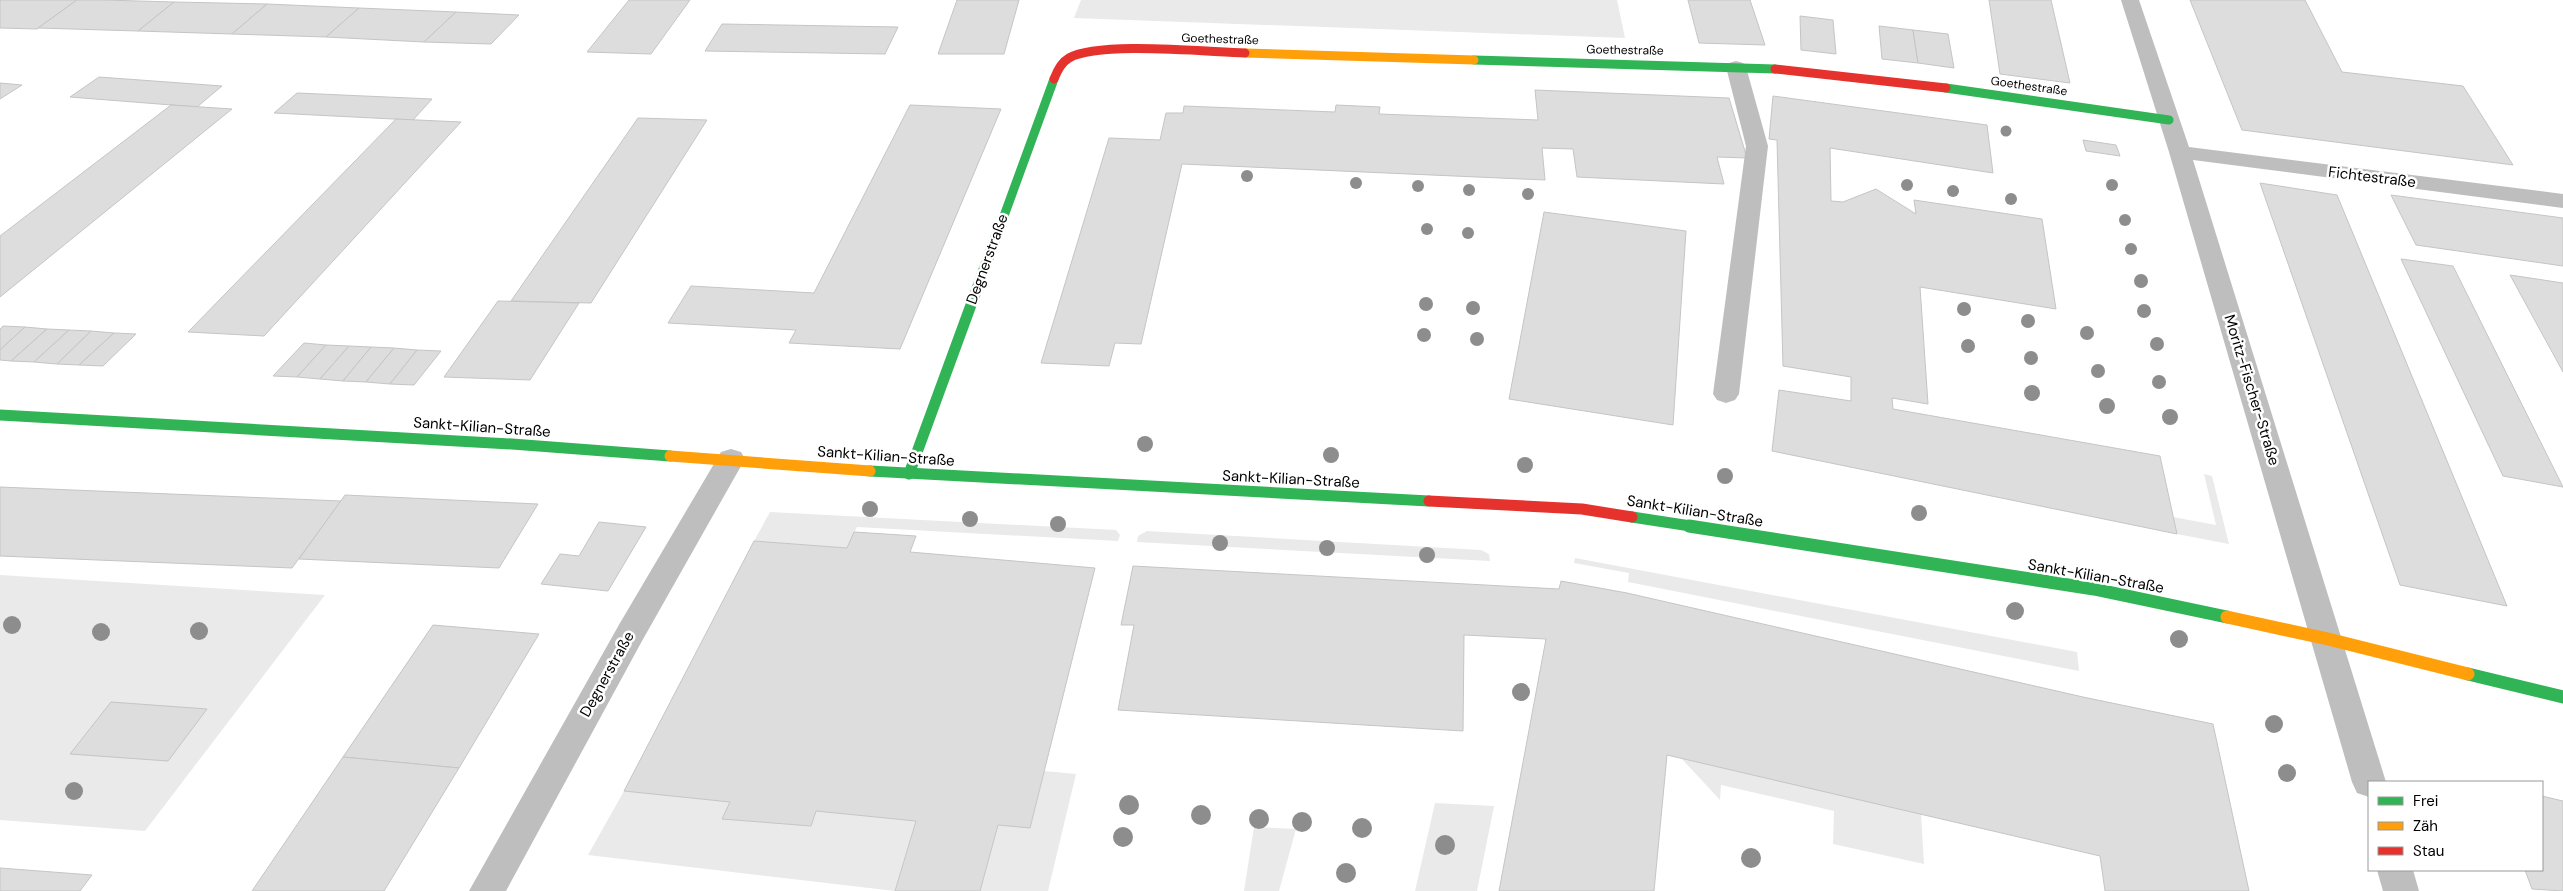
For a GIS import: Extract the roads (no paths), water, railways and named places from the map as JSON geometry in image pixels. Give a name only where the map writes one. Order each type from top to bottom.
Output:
[{"type":"street","name":"Moritz-Fischer-Straße","points":[[2130,0],[2180,152],[2370,781]]},
{"type":"street","name":"Goethestraße","points":[[1076,53],[1118,49],[1383,59],[1793,70],[1860,76],[2169,120]]},
{"type":"street","name":"Degnerstraße","points":[[909,474],[1057,70],[1064,60],[1076,53]]},
{"type":"street","points":[[1726,394],[1757,146],[1736,67]]},
{"type":"street","name":"Fichtestraße","points":[[2180,152],[2563,201]]},
{"type":"street","name":"Sankt-Kilian-Straße","points":[[0,416],[512,444],[909,474],[1582,509],[2094,589],[2328,639],[2563,697]]},
{"type":"street","name":"Degnerstraße","points":[[487,891],[631,632],[731,460]]},
{"type":"street","points":[[2395,871],[2401,891]]}]
